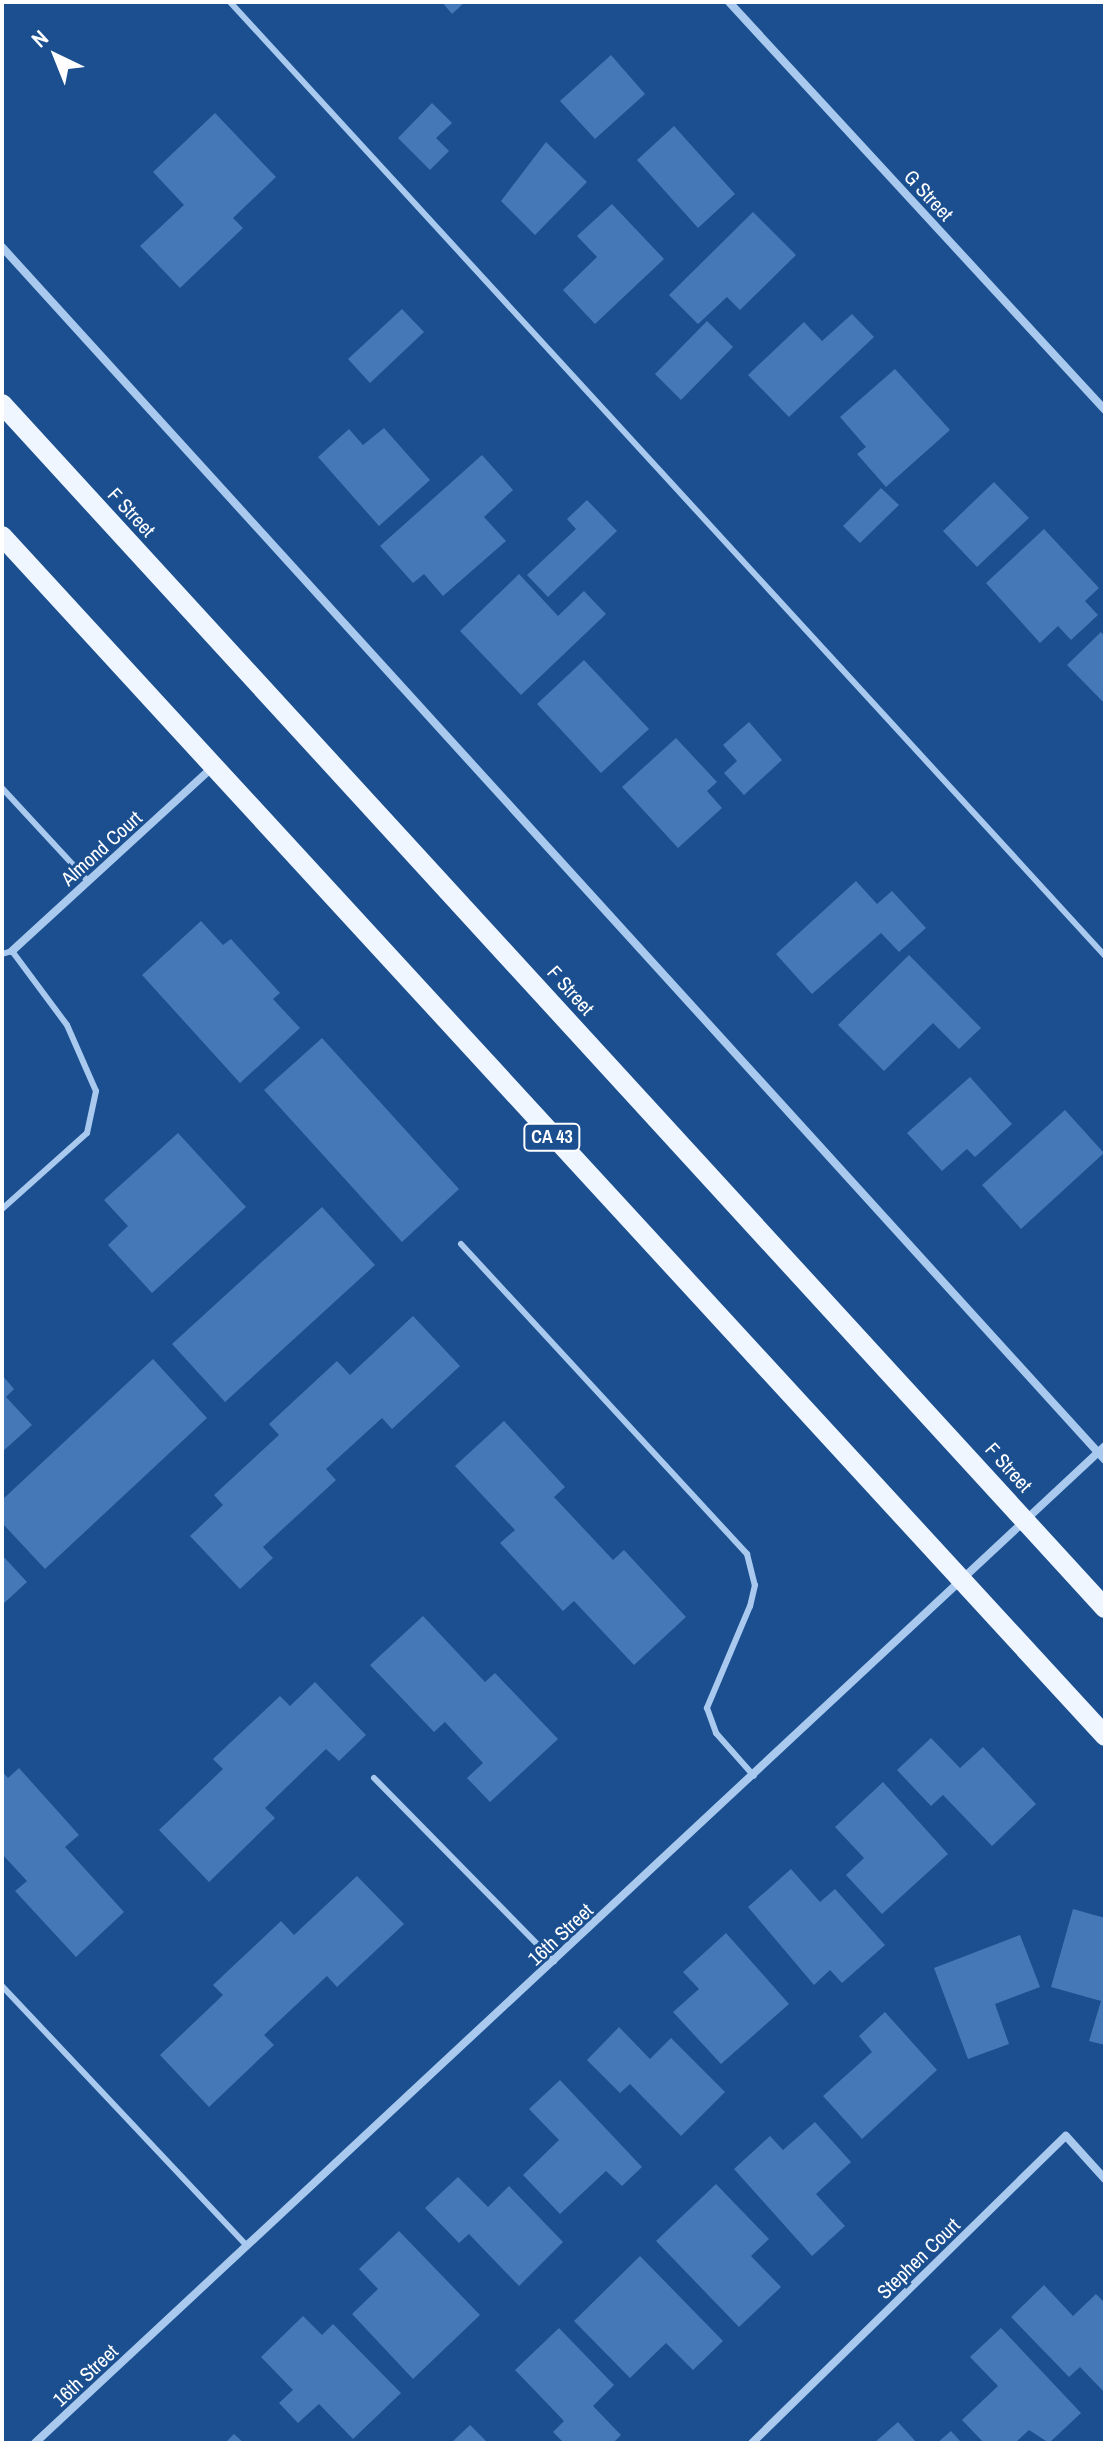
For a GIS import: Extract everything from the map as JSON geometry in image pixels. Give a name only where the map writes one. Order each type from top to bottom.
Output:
[{"type":"main road","name":"F Street","points":[[2,404],[1105,1608]]},
{"type":"main road","name":"CA 43","points":[[2,536],[1105,1736]]},
{"type":"street","name":"G Street","points":[[729,2],[1105,410]]},
{"type":"street","points":[[2,247],[1103,1452]]},
{"type":"street","name":"Almond Court","points":[[12,951],[212,768]]},
{"type":"street","name":"16th Street","points":[[35,2443],[754,1776],[1025,1520],[1103,1452]]},
{"type":"street","name":"Stephen Court","points":[[752,2443],[1066,2136],[1105,2179]]},
{"type":"lane","points":[[230,2],[1105,956]]},
{"type":"lane","points":[[2,788],[88,881]]},
{"type":"lane","points":[[2,954],[12,951],[67,1025],[96,1091],[87,1133],[2,1209]]},
{"type":"lane","points":[[461,1244],[747,1554],[755,1585],[750,1606],[707,1708],[716,1733],[754,1776]]},
{"type":"lane","points":[[374,1778],[554,1961]]},
{"type":"lane","points":[[2,1986],[247,2246]]},
{"type":"building","points":[[442,2],[465,2],[452,14]]},
{"type":"building","points":[[611,55],[645,94],[595,139],[560,101]]},
{"type":"building","points":[[432,103],[452,123],[436,138],[449,151],[430,170],[398,138]]},
{"type":"building","points":[[215,113],[276,177],[233,218],[243,228],[180,288],[140,246],[184,205],[153,172]]},
{"type":"building","points":[[674,126],[735,194],[698,228],[637,160]]},
{"type":"building","points":[[546,142],[587,182],[535,235],[501,201]]},
{"type":"building","points":[[612,204],[664,259],[595,324],[563,290],[597,257],[577,236]]},
{"type":"building","points":[[753,212],[796,255],[740,310],[727,297],[698,324],[669,295]]},
{"type":"building","points":[[402,309],[424,332],[370,383],[348,359]]},
{"type":"building","points":[[852,314],[874,337],[789,417],[748,375],[804,322],[822,341]]},
{"type":"building","points":[[707,321],[733,347],[681,400],[655,374]]},
{"type":"building","points":[[895,369],[950,430],[886,487],[857,454],[866,447],[840,417]]},
{"type":"building","points":[[384,428],[430,480],[379,526],[318,457],[349,429],[363,445]]},
{"type":"building","points":[[482,455],[513,490],[484,517],[506,541],[443,596],[424,574],[413,583],[380,546]]},
{"type":"building","points":[[994,482],[1029,518],[977,567],[943,531]]},
{"type":"building","points":[[881,488],[899,505],[860,543],[843,526]]},
{"type":"building","points":[[587,500],[617,531],[548,597],[527,575],[576,529],[567,519]]},
{"type":"building","points":[[1044,529],[1099,588],[1085,601],[1098,615],[1071,640],[1058,626],[1040,643],[986,583]]},
{"type":"building","points":[[519,574],[558,616],[584,591],[606,614],[521,695],[460,631]]},
{"type":"building","points":[[1101,632],[1105,637],[1105,704],[1067,665]]},
{"type":"building","points":[[584,660],[649,729],[601,773],[537,704]]},
{"type":"building","points":[[749,722],[782,760],[744,795],[724,773],[737,761],[723,745]]},
{"type":"building","points":[[676,738],[717,782],[707,791],[722,808],[678,848],[622,787]]},
{"type":"building","points":[[856,881],[877,904],[892,891],[926,928],[899,952],[881,933],[812,994],[776,954]]},
{"type":"building","points":[[201,921],[223,945],[231,939],[280,993],[273,999],[300,1028],[240,1083],[142,975]]},
{"type":"building","points":[[909,955],[981,1028],[959,1049],[933,1023],[884,1071],[838,1025]]},
{"type":"building","points":[[322,1038],[459,1189],[402,1242],[264,1090]]},
{"type":"building","points":[[970,1077],[1012,1124],[975,1157],[967,1149],[942,1171],[907,1133]]},
{"type":"building","points":[[1065,1110],[1104,1153],[1021,1229],[982,1185]]},
{"type":"building","points":[[178,1133],[246,1207],[152,1293],[108,1245],[128,1226],[104,1200]]},
{"type":"building","points":[[322,1207],[375,1265],[225,1402],[172,1344]]},
{"type":"building","points":[[413,1316],[460,1366],[392,1429],[382,1418],[326,1469],[336,1480],[263,1547],[273,1558],[240,1589],[190,1536],[223,1505],[214,1495],[279,1435],[269,1424],[337,1361],[350,1375]]},
{"type":"building","points":[[153,1359],[207,1418],[45,1569],[2,1523],[2,1500]]},
{"type":"building","points":[[2,1375],[14,1389],[6,1397],[32,1425],[2,1452]]},
{"type":"building","points":[[504,1421],[565,1487],[554,1497],[613,1560],[624,1550],[686,1617],[634,1665],[574,1601],[563,1611],[500,1543],[515,1530],[455,1466]]},
{"type":"building","points":[[2,1555],[27,1582],[2,1605]]},
{"type":"building","points":[[423,1616],[485,1682],[495,1673],[558,1739],[490,1802],[467,1778],[483,1763],[445,1722],[434,1732],[370,1665]]},
{"type":"building","points":[[315,1682],[366,1735],[339,1761],[326,1749],[265,1808],[275,1818],[209,1882],[159,1830],[223,1769],[213,1759],[280,1696],[290,1706]]},
{"type":"building","points":[[931,1738],[960,1768],[983,1747],[1036,1804],[992,1846],[943,1795],[931,1806],[897,1770]]},
{"type":"building","points":[[19,1768],[79,1835],[65,1847],[124,1912],[76,1957],[15,1891],[27,1881],[2,1854],[2,1771],[8,1778]]},
{"type":"building","points":[[883,1782],[948,1854],[882,1914],[846,1875],[864,1858],[835,1827]]},
{"type":"building","points":[[791,1869],[820,1902],[835,1889],[885,1945],[842,1983],[830,1970],[814,1985],[748,1907]]},
{"type":"building","points":[[357,1876],[404,1924],[337,1987],[327,1976],[264,2035],[274,2045],[209,2107],[160,2055],[223,1995],[213,1985],[281,1921],[294,1935]]},
{"type":"building","points":[[1073,1909],[1105,1918],[1105,2045],[1089,2041],[1101,2001],[1051,1987]]},
{"type":"building","points":[[726,1933],[789,2004],[721,2064],[673,2012],[699,1989],[683,1972]]},
{"type":"building","points":[[1020,1935],[1040,1987],[995,2004],[1009,2044],[968,2059],[934,1968]]},
{"type":"building","points":[[885,2012],[937,2070],[862,2139],[823,2096],[872,2052],[859,2036]]},
{"type":"building","points":[[619,2027],[650,2059],[671,2038],[725,2092],[681,2136],[630,2084],[620,2093],[587,2060]]},
{"type":"building","points":[[560,2080],[642,2167],[622,2186],[606,2171],[560,2214],[523,2175],[559,2140],[529,2109]]},
{"type":"building","points":[[815,2122],[851,2162],[816,2194],[845,2226],[812,2256],[734,2169],[770,2136],[783,2150]]},
{"type":"building","points":[[458,2177],[488,2207],[509,2186],[563,2242],[519,2286],[469,2234],[459,2243],[425,2208]]},
{"type":"building","points":[[716,2184],[769,2239],[751,2256],[781,2287],[739,2327],[656,2241]]},
{"type":"building","points":[[399,2231],[480,2315],[413,2379],[352,2314],[378,2289],[359,2269]]},
{"type":"building","points":[[640,2256],[723,2341],[693,2370],[666,2343],[630,2378],[574,2321]]},
{"type":"building","points":[[1044,2285],[1073,2316],[1096,2294],[1105,2303],[1105,2393],[1080,2367],[1069,2377],[1011,2317]]},
{"type":"building","points":[[303,2316],[322,2335],[333,2324],[401,2393],[353,2439],[319,2404],[298,2423],[279,2403],[293,2390],[261,2357]]},
{"type":"building","points":[[559,2328],[614,2385],[593,2406],[621,2435],[613,2443],[564,2443],[553,2432],[564,2421],[515,2370]]},
{"type":"building","points":[[1001,2328],[1081,2413],[1049,2443],[1029,2430],[1015,2443],[984,2443],[962,2420],[998,2386],[970,2357]]},
{"type":"building","points":[[898,2422],[917,2443],[874,2443]]},
{"type":"building","points":[[470,2425],[488,2443],[451,2443]]},
{"type":"building","points":[[951,2431],[962,2443],[937,2443]]},
{"type":"building","points":[[234,2434],[244,2443],[225,2443]]}]
